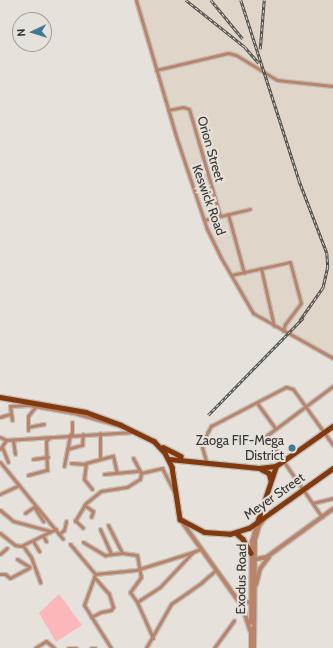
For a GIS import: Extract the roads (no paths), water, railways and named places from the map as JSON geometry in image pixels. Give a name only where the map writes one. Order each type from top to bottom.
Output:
[{"type":"main road","points":[[0,397],[86,412],[137,431],[187,459]]},
{"type":"main road","points":[[258,468],[276,466],[333,426]]},
{"type":"main road","points":[[158,444],[170,461],[180,519]]},
{"type":"main road","points":[[170,461],[187,459],[258,468],[269,472],[271,481]]},
{"type":"main road","name":"Exodus Road","points":[[257,524],[276,466]]},
{"type":"main road","name":"Meyer Street","points":[[180,519],[204,532],[236,533],[257,524],[333,468]]},
{"type":"main road","points":[[261,510],[268,512],[279,508]]},
{"type":"main road","points":[[236,533],[243,539],[251,553]]},
{"type":"street","name":"Keswick Road","points":[[136,0],[168,110],[204,220],[231,275],[250,309],[274,326],[333,358]]},
{"type":"street","points":[[156,70],[218,53],[232,53],[277,80],[333,86]]},
{"type":"street","name":"Orion Street","points":[[168,110],[183,107],[190,110],[220,216]]},
{"type":"street","points":[[204,220],[250,209]]},
{"type":"street","points":[[228,214],[244,272]]},
{"type":"street","points":[[231,275],[288,262],[292,266],[301,302],[299,308],[285,324],[284,331]]},
{"type":"street","points":[[261,268],[274,326]]},
{"type":"street","points":[[322,517],[267,440],[266,435],[333,386]]},
{"type":"street","points":[[206,461],[201,444],[211,426],[284,388],[293,389],[333,445]]},
{"type":"street","points":[[257,403],[276,428]]},
{"type":"street","points":[[12,420],[10,406],[38,404]]},
{"type":"street","points":[[38,404],[29,414],[28,428],[44,424]]},
{"type":"street","points":[[0,417],[10,414]]},
{"type":"street","points":[[64,466],[71,435],[72,422]]},
{"type":"street","points":[[0,436],[6,440],[13,440],[137,431]]},
{"type":"street","points":[[100,433],[100,459]]},
{"type":"street","points":[[67,449],[82,445],[83,434]]},
{"type":"street","points":[[28,475],[47,470],[48,457],[46,441],[50,437]]},
{"type":"street","points":[[6,440],[1,448],[8,462]]},
{"type":"street","points":[[13,440],[15,454]]},
{"type":"street","points":[[72,463],[85,464],[113,456],[116,473]]},
{"type":"street","points":[[33,459],[48,457]]},
{"type":"street","points":[[83,528],[75,520],[84,505],[101,491],[129,486],[140,479],[141,472],[133,458]]},
{"type":"street","points":[[0,463],[64,539]]},
{"type":"street","points":[[85,464],[84,479],[92,489]]},
{"type":"street","points":[[104,474],[141,472],[162,468],[176,495]]},
{"type":"street","points":[[0,494],[19,485]]},
{"type":"street","points":[[313,503],[333,498]]},
{"type":"street","points":[[84,505],[93,511],[91,517]]},
{"type":"street","points":[[25,513],[36,506]]},
{"type":"street","points":[[36,506],[43,521]]},
{"type":"street","points":[[253,560],[271,554],[333,509]]},
{"type":"street","points":[[0,510],[13,521],[51,531]]},
{"type":"street","name":"Exodus Road","points":[[254,648],[254,544],[256,531],[265,518]]},
{"type":"street","points":[[180,519],[200,549],[237,598],[247,616],[251,631]]},
{"type":"street","points":[[59,534],[64,530],[66,521]]},
{"type":"street","name":"Exodus Road","points":[[251,648],[254,589],[253,560],[251,553],[257,524]]},
{"type":"street","points":[[108,525],[122,553]]},
{"type":"street","points":[[0,533],[15,545],[23,546],[56,529]]},
{"type":"street","points":[[100,529],[111,554]]},
{"type":"street","points":[[0,540],[4,536]]},
{"type":"street","points":[[43,536],[46,541]]},
{"type":"street","points":[[33,541],[39,551]]},
{"type":"street","points":[[83,542],[104,555],[122,553],[137,556],[140,569],[140,579],[130,592],[137,602],[153,638]]},
{"type":"street","points":[[70,544],[109,594],[112,609],[91,617]]},
{"type":"street","points":[[23,546],[40,582]]},
{"type":"street","points":[[0,554],[7,548]]},
{"type":"street","points":[[94,576],[140,569],[200,549]]},
{"type":"street","points":[[137,602],[160,587],[193,552]]},
{"type":"street","points":[[254,589],[260,569],[271,554]]},
{"type":"street","points":[[17,559],[29,568]]},
{"type":"street","points":[[0,574],[5,574],[10,578],[33,566]]},
{"type":"street","points":[[146,648],[153,638],[155,629],[171,604],[216,570]]},
{"type":"street","points":[[94,576],[83,601],[91,617],[111,648]]},
{"type":"street","points":[[237,598],[253,603]]},
{"type":"street","points":[[214,648],[234,620]]},
{"type":"street","points":[[35,648],[46,641],[54,648]]},
{"type":"street","points":[[68,648],[76,648]]},
{"type":"railway","points":[[186,0],[245,47],[259,63]]},
{"type":"railway","points":[[211,0],[243,39]]},
{"type":"railway","points":[[241,0],[299,180],[327,253],[328,267],[323,288],[300,321]]},
{"type":"railway","points":[[260,49],[264,0]]},
{"type":"railway","points":[[208,415],[303,318]]},
{"type":"place","name":"Zaoga FIF-Mega District","points":[[292,448]]}]
